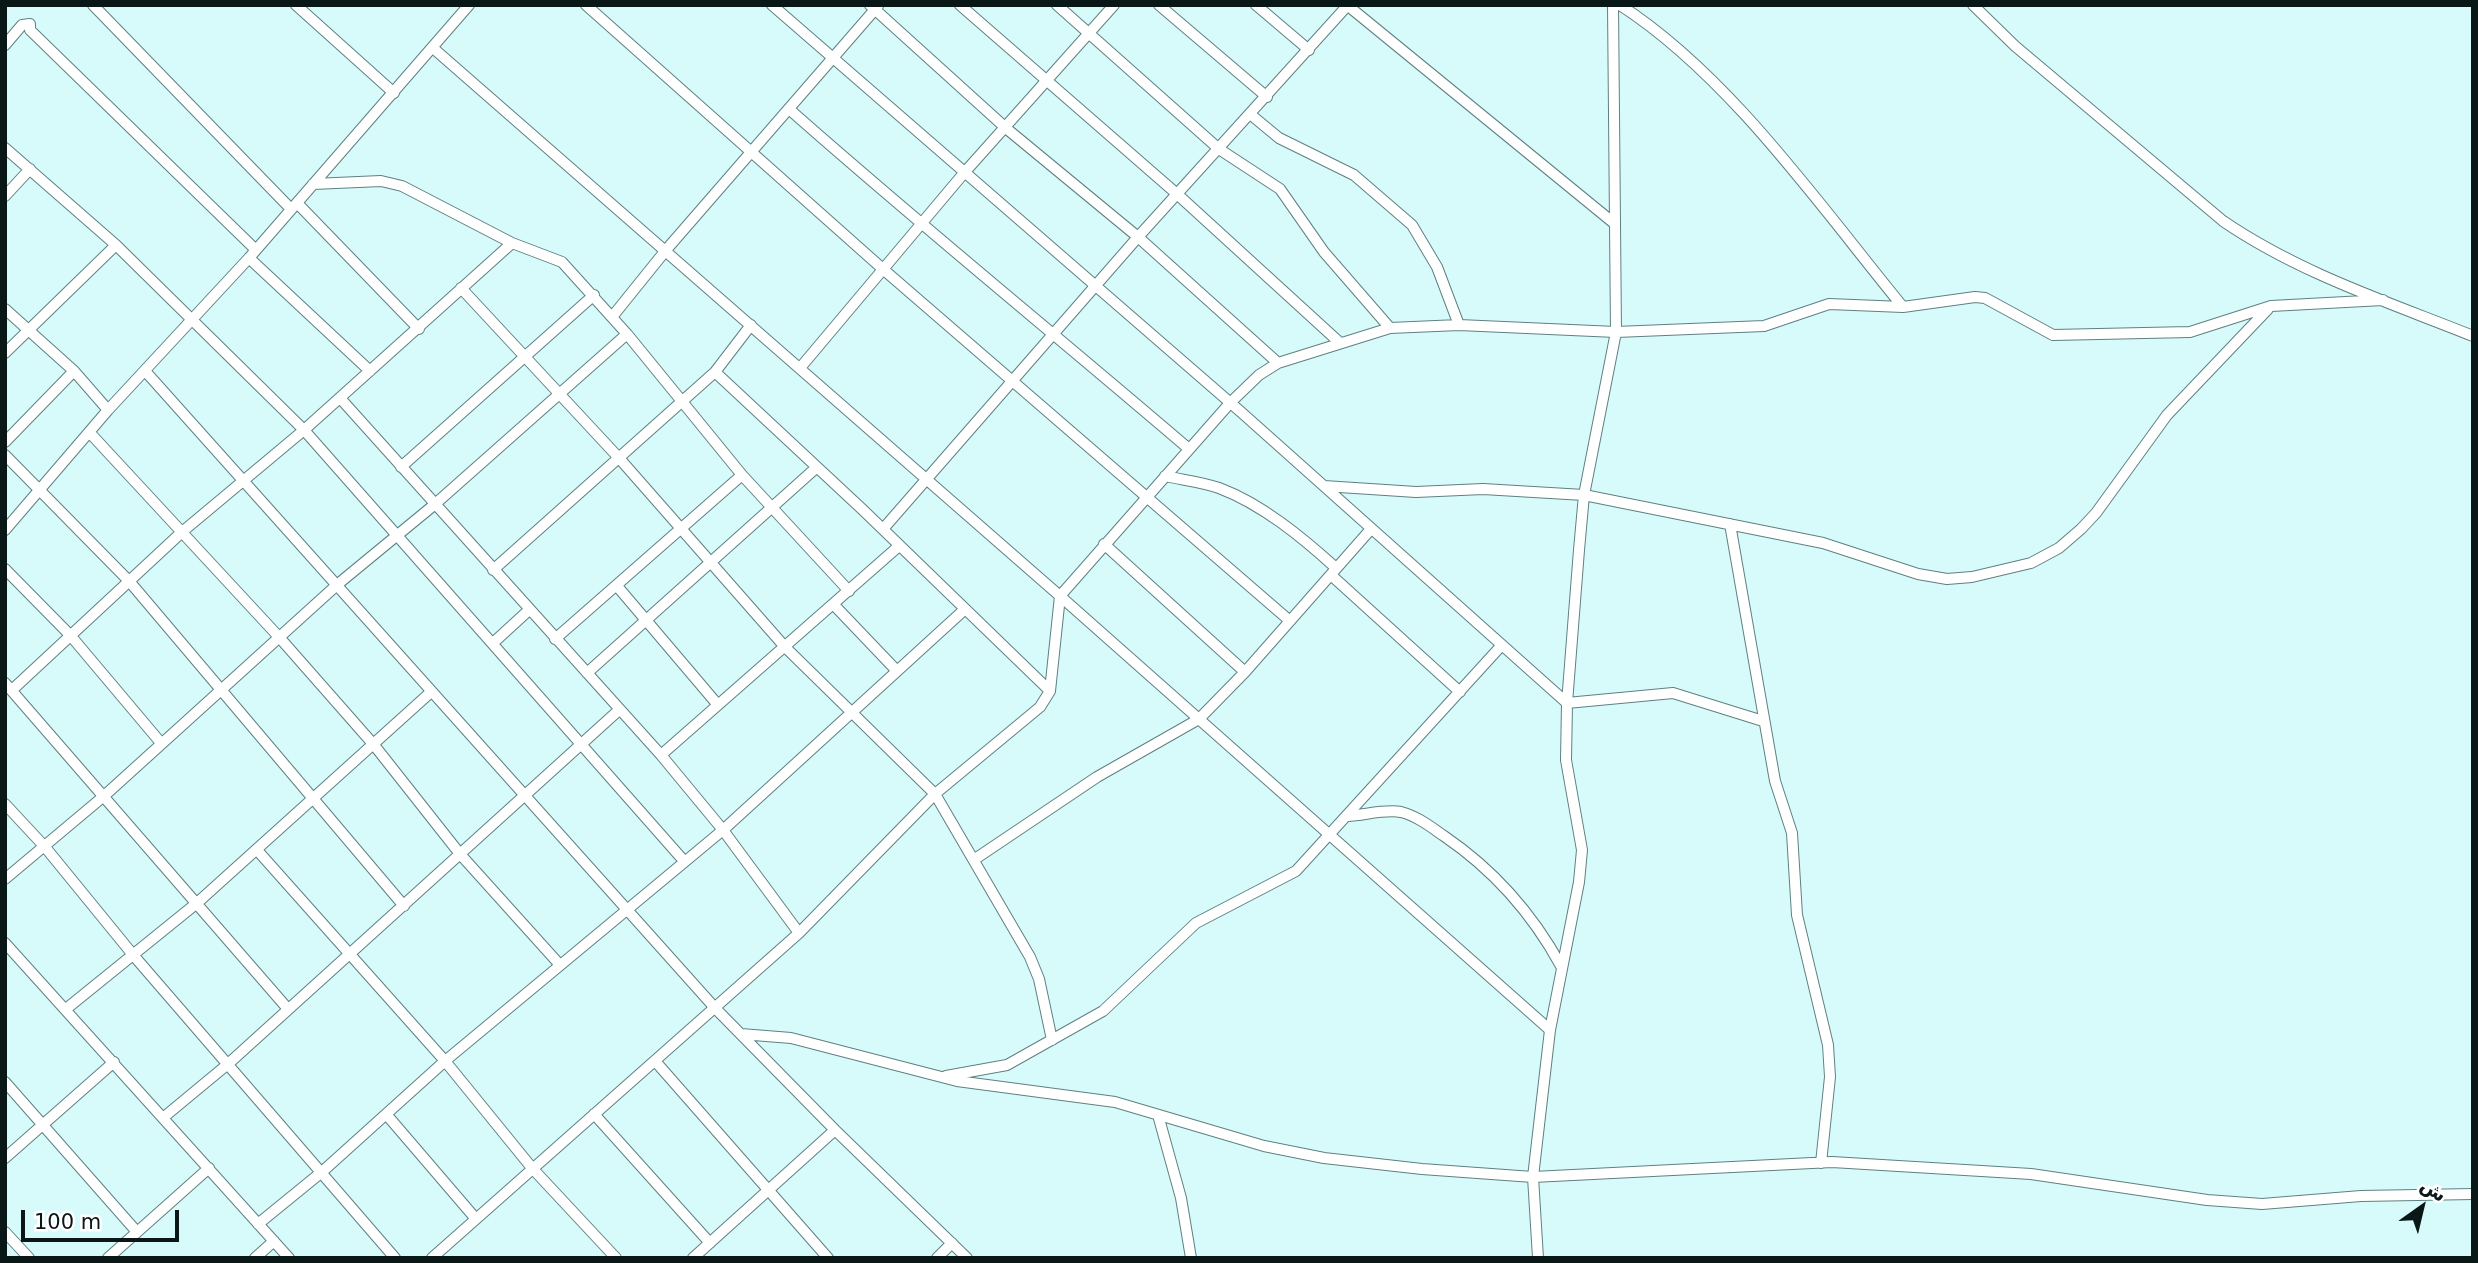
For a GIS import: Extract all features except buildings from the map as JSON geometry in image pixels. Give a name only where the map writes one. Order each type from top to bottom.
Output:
[{"type":"street","points":[[93,5],[419,329]]},
{"type":"street","points":[[296,5],[394,93]]},
{"type":"street","points":[[5,530],[108,410],[192,323],[469,5]]},
{"type":"street","points":[[586,5],[884,270],[1290,621]]},
{"type":"street","points":[[772,5],[1230,402],[1567,704],[1673,692],[1763,721]]},
{"type":"street","points":[[960,5],[1177,194],[1339,342]]},
{"type":"street","points":[[1057,5],[1219,149],[1280,189],[1324,253],[1390,328]]},
{"type":"street","points":[[800,368],[964,173],[1007,129],[1114,5]]},
{"type":"street","points":[[1158,5],[1267,97]]},
{"type":"street","points":[[1256,5],[1309,50]]},
{"type":"street","points":[[883,529],[1138,237],[1267,97],[1347,5],[1615,224]]},
{"type":"street","points":[[1538,1258],[1533,1177],[1550,1030],[1579,882],[1582,850],[1566,760],[1567,704],[1584,495],[1616,332],[1613,5]]},
{"type":"street","points":[[1620,5],[1659,30],[1754,125],[1903,307]]},
{"type":"street","points":[[1973,5],[2015,46],[2223,221],[2282,258],[2473,336]]},
{"type":"street","points":[[612,317],[874,7],[1007,129],[1138,237],[1278,363]]},
{"type":"street","points":[[5,45],[22,25],[30,24],[30,30],[370,371]]},
{"type":"street","points":[[433,48],[1060,596],[1550,1030]]},
{"type":"street","points":[[789,109],[921,226],[1054,333],[1189,449]]},
{"type":"street","points":[[1250,114],[1279,138],[1354,176],[1412,225],[1437,267],[1459,325]]},
{"type":"street","points":[[5,148],[116,245],[192,323],[304,430],[684,861]]},
{"type":"street","points":[[5,196],[30,169]]},
{"type":"street","points":[[313,184],[381,181],[402,186],[512,243],[562,262],[627,334],[742,475],[849,591]]},
{"type":"street","points":[[288,1009],[8,687],[70,635],[182,532],[419,329],[512,243]]},
{"type":"street","points":[[5,353],[116,245]]},
{"type":"street","points":[[461,288],[619,458],[785,647],[935,794],[1030,957],[1040,979],[1052,1040]]},
{"type":"street","points":[[401,467],[594,295]]},
{"type":"street","points":[[432,1258],[799,933],[935,794],[1033,715],[1050,691],[1060,596],[1230,402],[1259,375],[1278,363],[1390,328],[1459,325],[1616,332],[1764,326],[1829,304],[1903,307],[1985,298],[2053,335],[2189,332],[2271,306],[2383,300]]},
{"type":"street","points":[[1323,486],[1416,492],[1483,489],[1584,495],[1822,543],[1919,574],[1947,579],[1972,577],[2031,563],[2059,548],[2096,513],[2167,415],[2271,306]]},
{"type":"street","points":[[5,309],[30,328],[74,370],[108,410]]},
{"type":"street","points":[[493,570],[715,372],[751,325]]},
{"type":"street","points":[[5,879],[104,796],[338,584],[434,505],[627,334]]},
{"type":"street","points":[[5,442],[74,370]]},
{"type":"street","points":[[146,372],[715,1008],[967,1258]]},
{"type":"street","points":[[715,372],[883,529],[1050,691]]},
{"type":"street","points":[[340,398],[661,755],[723,830],[799,933]]},
{"type":"street","points":[[90,433],[279,637],[374,745],[460,854],[560,965]]},
{"type":"street","points":[[5,455],[129,581],[404,906]]},
{"type":"street","points":[[587,673],[712,565],[817,467]]},
{"type":"street","points":[[555,639],[742,475]]},
{"type":"street","points":[[1166,476],[1205,484],[1236,496],[1293,533],[1460,692]]},
{"type":"street","points":[[1730,524],[1775,781],[1792,833],[1797,915],[1828,1045],[1830,1077],[1821,1163]]},
{"type":"street","points":[[975,859],[1097,777],[1199,719],[1245,672],[1371,529]]},
{"type":"street","points":[[1104,544],[1245,672]]},
{"type":"street","points":[[661,755],[900,546]]},
{"type":"street","points":[[5,569],[70,635],[162,743]]},
{"type":"street","points":[[617,586],[718,705]]},
{"type":"street","points":[[834,604],[897,671]]},
{"type":"street","points":[[493,643],[529,610]]},
{"type":"street","points":[[258,1224],[323,1171],[445,1061],[723,830],[964,610]]},
{"type":"street","points":[[940,1077],[1007,1065],[1103,1011],[1125,994],[1196,923],[1296,871],[1500,646]]},
{"type":"street","points":[[66,1009],[197,903],[431,692]]},
{"type":"street","points":[[164,1117],[228,1064],[619,710]]},
{"type":"street","points":[[5,804],[45,846],[134,956],[323,1171],[395,1258]]},
{"type":"street","points":[[1348,816],[1401,813],[1425,823],[1470,854],[1498,879],[1533,920],[1562,966]]},
{"type":"street","points":[[257,850],[445,1061],[533,1168],[616,1258]]},
{"type":"street","points":[[5,943],[289,1258]]},
{"type":"street","points":[[741,1034],[792,1038],[940,1077],[1016,1091],[1106,1101],[1264,1146],[1324,1158],[1533,1177],[1821,1163],[2031,1174],[2207,1200],[2262,1203],[2361,1196],[2473,1194]]},
{"type":"street","points":[[655,1061],[828,1258]]},
{"type":"street","points":[[5,1158],[114,1062]]},
{"type":"street","points":[[5,1082],[137,1232]]},
{"type":"street","points":[[386,1114],[476,1219]]},
{"type":"street","points":[[594,1114],[710,1243]]},
{"type":"street","points":[[1158,1115],[1181,1198],[1191,1258]]},
{"type":"street","points":[[693,1258],[835,1130]]},
{"type":"street","points":[[108,1258],[209,1168]]},
{"type":"street","points":[[5,1232],[29,1258]]},
{"type":"street","points":[[255,1258],[274,1241]]},
{"type":"street","points":[[937,1258],[952,1243]]}]
